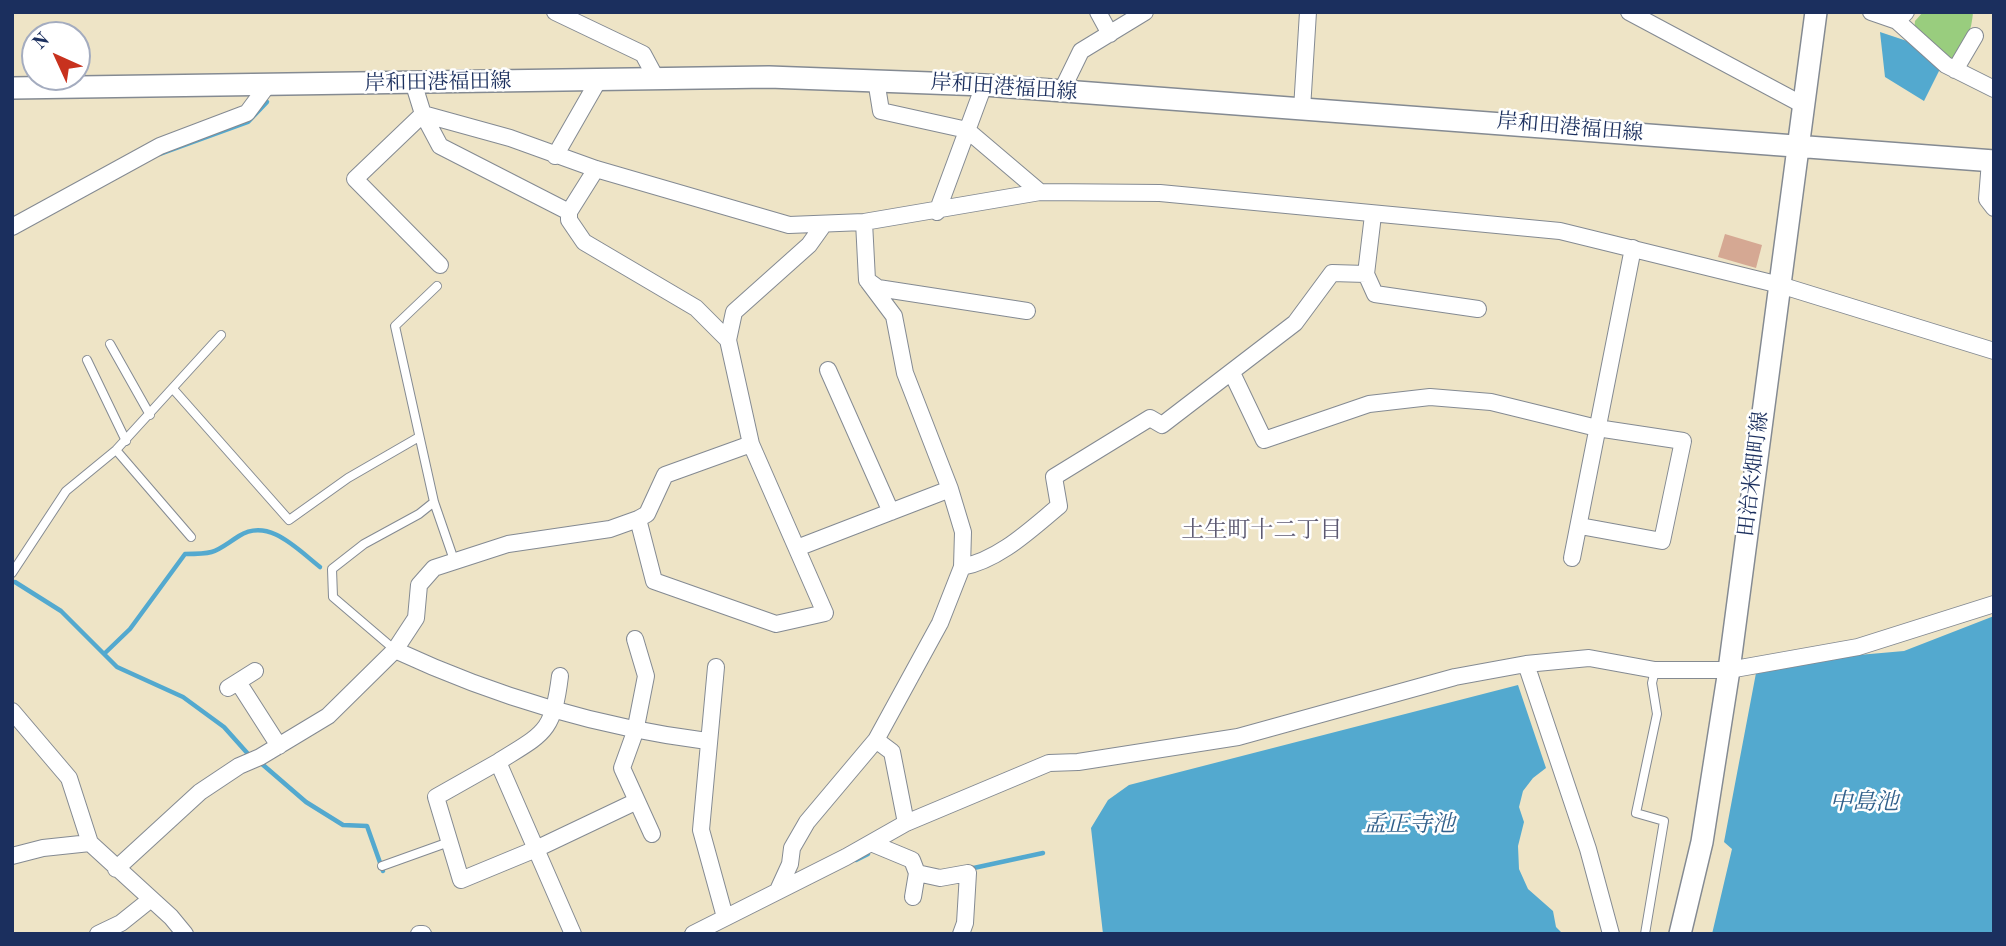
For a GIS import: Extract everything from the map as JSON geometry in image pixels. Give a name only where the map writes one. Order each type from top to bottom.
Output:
[{"type":"street","points":[[555,12],[579,17],[643,54],[657,80]]},
{"type":"street","points":[[1098,12],[1110,34]]},
{"type":"street","points":[[1061,92],[1081,51],[1145,12]]},
{"type":"street","points":[[1302,109],[1308,12]]},
{"type":"street","points":[[1629,12],[1805,106]]},
{"type":"street","name":"田治米畑町線","points":[[1680,934],[1702,842],[1729,670],[1816,12]]},
{"type":"street","points":[[1871,12],[1902,17],[1955,70],[1994,89]]},
{"type":"street","points":[[1955,70],[1975,36]]},
{"type":"street","name":"岸和田港福田線","points":[[12,88],[414,85],[769,77],[876,80],[984,85],[1992,161]]},
{"type":"street","points":[[876,80],[881,111],[967,130],[1040,192]]},
{"type":"street","points":[[555,156],[598,81]]},
{"type":"street","points":[[414,85],[424,114],[440,146],[569,212]]},
{"type":"street","points":[[937,212],[984,85]]},
{"type":"street","points":[[12,227],[160,146],[247,113],[267,86]]},
{"type":"street","points":[[424,114],[510,138],[596,169],[789,225],[864,222],[937,212],[1040,192],[1160,194],[1560,231],[1780,285],[1994,351]]},
{"type":"street","points":[[424,114],[355,179],[440,265]]},
{"type":"street","points":[[1992,161],[1987,199],[1994,208]]},
{"type":"street","points":[[596,169],[569,212],[569,220],[584,242],[696,308],[728,340]]},
{"type":"street","points":[[1373,215],[1366,274],[1375,294],[1478,309]]},
{"type":"street","points":[[779,888],[790,864],[792,848],[807,822],[876,740],[940,623],[962,567],[962,532],[950,489],[905,373],[894,316],[867,280],[864,222]]},
{"type":"street","points":[[639,519],[654,581],[776,625],[825,613],[751,444],[728,340],[734,312],[808,246],[824,224]]},
{"type":"street","points":[[1572,558],[1633,248]]},
{"type":"street","points":[[962,567],[981,564],[1019,539],[1059,506],[1054,477],[1150,418],[1162,425],[1295,323],[1332,273],[1366,274]]},
{"type":"street","points":[[867,280],[878,288],[1027,311]]},
{"type":"street","points":[[828,370],[891,512]]},
{"type":"street","points":[[1232,373],[1264,440],[1369,404],[1430,397],[1491,402],[1597,428],[1683,441],[1662,541],[1580,526]]},
{"type":"street","points":[[116,869],[200,792],[239,766],[279,746],[328,716],[395,650],[416,618],[419,585],[435,568],[508,544],[610,529],[639,519],[647,514],[665,475],[751,444]]},
{"type":"street","points":[[797,548],[950,489]]},
{"type":"street","points":[[693,934],[906,823],[1049,763],[1078,762],[1238,737],[1455,677],[1526,664],[1589,659],[1655,670],[1729,670],[1858,647],[1994,604]]},
{"type":"street","points":[[635,639],[646,676],[635,732],[622,768],[652,834]]},
{"type":"street","points":[[395,650],[431,667],[556,713],[635,732],[707,741]]},
{"type":"street","points":[[1526,664],[1588,849],[1611,934]]},
{"type":"street","points":[[716,667],[707,741],[701,830],[724,917]]},
{"type":"street","points":[[255,671],[233,685],[279,746]]},
{"type":"street","points":[[560,676],[556,713],[543,733],[436,797],[461,880],[536,849],[637,801]]},
{"type":"street","points":[[12,710],[69,778],[90,843],[151,899],[184,934]]},
{"type":"street","points":[[876,740],[892,752],[906,823]]},
{"type":"street","points":[[498,762],[573,934]]},
{"type":"street","points":[[12,856],[43,848],[90,843]]},
{"type":"street","points":[[871,843],[912,860],[917,873],[913,897]]},
{"type":"street","points":[[917,873],[940,878],[968,873],[965,923],[961,934]]},
{"type":"street","points":[[98,934],[121,923],[151,899]]},
{"type":"lane","points":[[437,286],[395,326],[434,502],[454,560]]},
{"type":"lane","points":[[12,573],[66,491],[125,441],[221,335]]},
{"type":"lane","points":[[110,344],[150,415]]},
{"type":"lane","points":[[87,360],[125,441]]},
{"type":"lane","points":[[174,390],[289,520],[348,478],[419,437]]},
{"type":"lane","points":[[116,450],[191,537]]},
{"type":"lane","points":[[395,650],[333,597],[332,569],[364,544],[419,514],[434,502]]},
{"type":"lane","points":[[1645,934],[1664,821],[1636,814],[1657,714],[1651,683],[1655,670]]},
{"type":"lane","points":[[382,866],[449,842]]},
{"type":"green space","points":[[1923,12],[1973,12],[1969,33],[1955,58],[1949,61],[1914,31],[1915,21]]},
{"type":"water","points":[[1880,32],[1907,41],[1940,69],[1924,101],[1885,77]]},
{"type":"water","name":"中島池","points":[[1994,616],[1994,934],[1712,934],[1732,849],[1724,842],[1756,673],[1802,660],[1904,651]]},
{"type":"water","name":"孟正寺池","points":[[1518,685],[1546,768],[1533,778],[1523,791],[1519,807],[1524,822],[1518,846],[1519,869],[1528,889],[1553,911],[1556,927],[1563,934],[1103,934],[1091,828],[1108,800],[1129,785]]},
{"type":"building","points":[[1725,234],[1762,245],[1756,268],[1718,257]]},
{"type":"waterway","points":[[160,154],[248,122],[267,102]]},
{"type":"waterway","points":[[104,654],[130,629],[185,554],[215,551],[239,536],[261,530],[282,538],[320,567]]},
{"type":"waterway","points":[[15,582],[61,611],[117,667],[183,697],[224,727],[249,755]]},
{"type":"waterway","points":[[262,764],[306,802],[343,825],[367,826],[383,871]]},
{"type":"waterway","points":[[969,869],[1043,853]]},
{"type":"waterway","points":[[856,860],[868,854]]},
{"type":"district","name":"土生町十二丁目","points":[[1262,531]]}]
